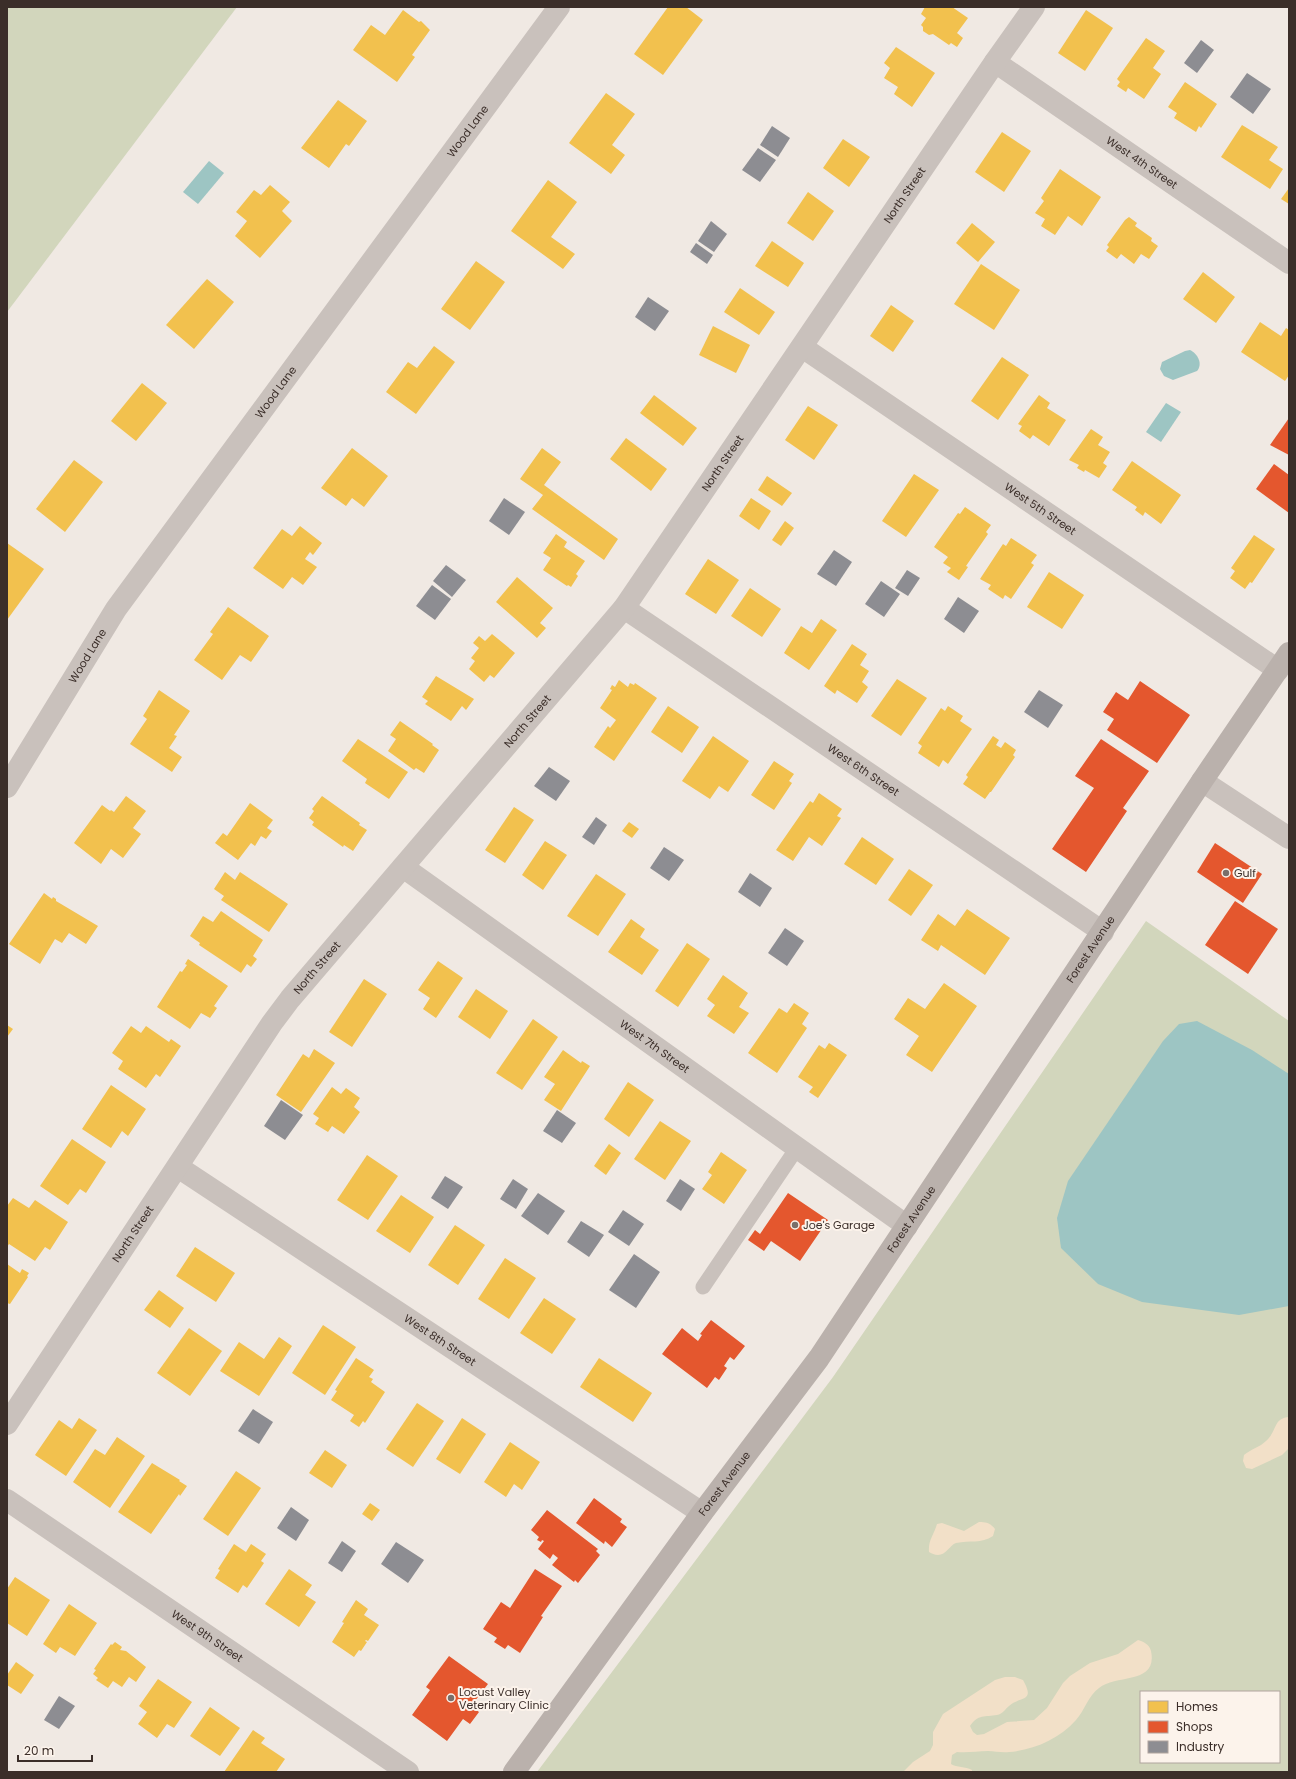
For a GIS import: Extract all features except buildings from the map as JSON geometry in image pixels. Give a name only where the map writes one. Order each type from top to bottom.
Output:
[{"type":"main road","name":"Forest Avenue","points":[[514,1772],[702,1513],[819,1358],[1202,781],[1284,661]]},
{"type":"street","name":"Wood Lane","points":[[7,786],[116,609],[559,7]]},
{"type":"street","name":"North Street","points":[[7,1424],[285,1005],[624,608],[995,62],[1034,7]]},
{"type":"street","name":"West 4th Street","points":[[995,62],[1289,263]]},
{"type":"street","name":"West 5th Street","points":[[802,347],[1284,661]]},
{"type":"street","name":"West 6th Street","points":[[624,608],[1103,932]]},
{"type":"street","points":[[1202,781],[1289,838]]},
{"type":"street","name":"West 7th Street","points":[[403,867],[907,1226]]},
{"type":"street","name":"West 8th Street","points":[[178,1167],[702,1513]]},
{"type":"street","name":"West 9th Street","points":[[7,1500],[408,1772]]},
{"type":"lane","points":[[703,1287],[797,1148]]},
{"type":"green space","points":[[7,7],[237,7],[7,312]]},
{"type":"green space","points":[[1146,921],[1289,1021],[1289,1772],[537,1772],[833,1377]]},
{"type":"sand","points":[[1289,1417],[1289,1448],[1282,1455],[1252,1469],[1246,1468],[1243,1461],[1244,1455],[1264,1443],[1272,1434],[1280,1420]]},
{"type":"sand","points":[[979,1522],[988,1523],[995,1529],[993,1536],[980,1541],[956,1543],[941,1555],[936,1555],[929,1552],[930,1541],[937,1524],[942,1523],[964,1531]]},
{"type":"sand","points":[[1138,1640],[1146,1644],[1151,1651],[1152,1662],[1148,1669],[1142,1674],[1116,1681],[1099,1688],[1092,1695],[1076,1720],[1054,1738],[1037,1746],[1018,1751],[957,1752],[952,1755],[951,1764],[972,1770],[972,1772],[903,1772],[913,1762],[930,1751],[933,1745],[933,1732],[943,1714],[995,1680],[1005,1677],[1015,1677],[1023,1680],[1027,1687],[1027,1696],[1013,1703],[1002,1713],[982,1717],[973,1722],[970,1726],[973,1732],[977,1735],[984,1734],[1007,1722],[1034,1720],[1047,1708],[1063,1683],[1070,1676],[1090,1663],[1118,1654]]},
{"type":"water","points":[[209,161],[224,173],[198,204],[183,192]]},
{"type":"water","points":[[1190,350],[1195,354],[1200,362],[1197,371],[1173,380],[1164,376],[1160,369],[1162,362]]},
{"type":"water","points":[[1166,403],[1181,412],[1161,442],[1146,432]]},
{"type":"water","points":[[1197,1021],[1252,1050],[1289,1074],[1289,1306],[1239,1315],[1142,1302],[1098,1284],[1061,1248],[1057,1218],[1068,1181],[1163,1041],[1179,1024]]},
{"type":"place","name":"Gulf","points":[[1226,873]]},
{"type":"place","name":"Joe's Garage","points":[[795,1225]]},
{"type":"place","name":"Locust Valley Veterinary Clinic","points":[[451,1698]]}]
